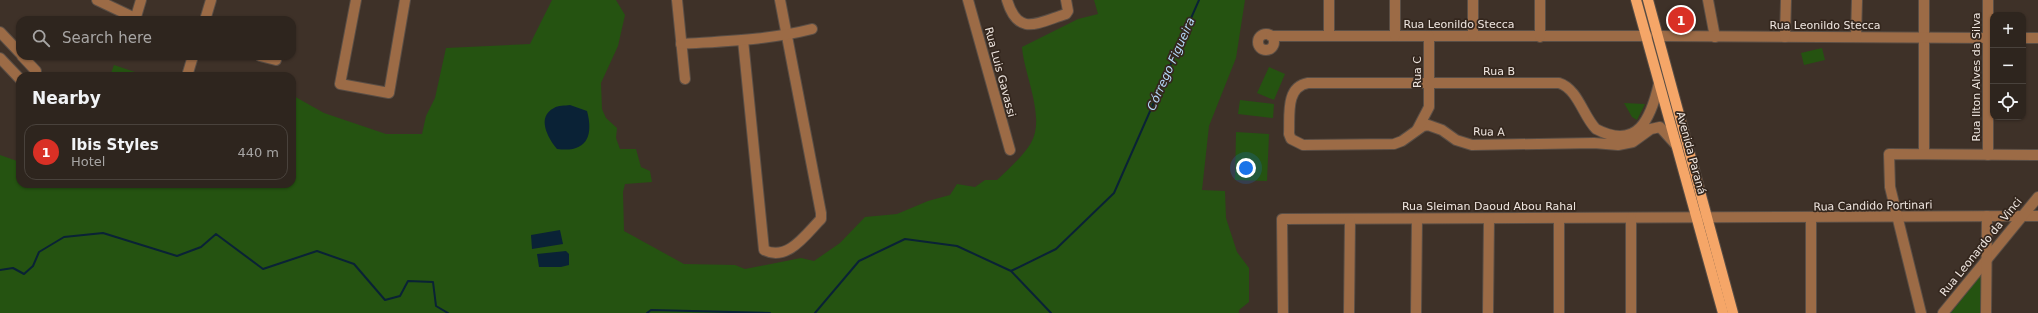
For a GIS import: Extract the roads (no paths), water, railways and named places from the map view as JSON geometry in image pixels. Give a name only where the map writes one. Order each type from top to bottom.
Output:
[{"type":"main road","name":"Avenida Paraná","points":[[1636,0],[1723,313]]},
{"type":"main road","name":"Avenida Paraná","points":[[1648,0],[1733,313]]},
{"type":"main road","points":[[1647,36],[1658,36]]},
{"type":"street","points":[[97,0],[129,16]]},
{"type":"street","points":[[136,16],[141,0]]},
{"type":"street","points":[[206,16],[211,0]]},
{"type":"street","points":[[356,0],[340,84],[389,93],[406,0]]},
{"type":"street","points":[[676,0],[685,79]]},
{"type":"street","points":[[743,40],[764,250],[768,252],[789,250],[796,246],[821,219],[821,213],[780,0]]},
{"type":"street","name":"Rua Luis Gavassi","points":[[968,0],[1010,150]]},
{"type":"street","points":[[1007,0],[1014,18],[1020,23],[1026,24],[1033,24],[1066,14],[1068,11],[1066,0]]},
{"type":"street","points":[[1329,0],[1329,35]]},
{"type":"street","points":[[1395,0],[1395,36]]},
{"type":"street","points":[[1472,36],[1473,0]]},
{"type":"street","points":[[1540,0],[1540,37]]},
{"type":"street","points":[[1708,0],[1715,37]]},
{"type":"street","points":[[1786,0],[1786,37]]},
{"type":"street","points":[[1856,37],[1857,0]]},
{"type":"street","points":[[1924,0],[1924,154]]},
{"type":"street","name":"Rua Ilton Alves da Silva","points":[[1988,0],[1990,25]]},
{"type":"street","points":[[681,44],[743,40],[787,35],[812,29]]},
{"type":"street","points":[[0,32],[16,50]]},
{"type":"street","name":"Rua Leonildo Stecca","points":[[1272,39],[1284,36],[1329,35],[1540,37],[1647,36]]},
{"type":"street","name":"Rua C","points":[[1417,130],[1429,107],[1429,36]]},
{"type":"street","name":"Rua Leonildo Stecca","points":[[1658,36],[1990,38]]},
{"type":"street","points":[[2026,38],[2038,38]]},
{"type":"street","name":"Rua Ilton Alves da Silva","points":[[1988,155],[1991,48]]},
{"type":"street","points":[[0,58],[16,75]]},
{"type":"street","points":[[26,60],[36,71]]},
{"type":"street","points":[[188,72],[192,60]]},
{"type":"street","name":"Rua B","points":[[1417,130],[1402,142],[1394,144],[1298,144],[1290,139],[1289,134],[1290,101],[1296,89],[1308,83],[1559,83],[1568,88],[1592,126],[1601,132]]},
{"type":"street","points":[[1648,126],[1659,83]]},
{"type":"street","name":"Rua C","points":[[1429,107],[1436,122],[1442,130]]},
{"type":"street","name":"Rua A","points":[[1417,130],[1428,125],[1442,130],[1456,140],[1472,145],[1594,143],[1627,144],[1638,140],[1648,126]]},
{"type":"street","points":[[1594,143],[1601,132],[1613,136],[1625,136],[1648,126],[1660,127],[1676,146]]},
{"type":"street","points":[[1921,313],[1890,187],[1889,154],[2038,155]]},
{"type":"street","name":"Rua Leonardo da Vinci","points":[[1943,313],[2038,197]]},
{"type":"street","points":[[1986,313],[1987,216]]},
{"type":"street","name":"Rua Candido Portinari","points":[[1697,219],[2038,216]]},
{"type":"street","points":[[1559,218],[1559,313]]},
{"type":"street","points":[[1631,313],[1632,218]]},
{"type":"street","name":"Rua Sleiman Daoud Abou Rahal","points":[[1283,313],[1282,219],[1697,219]]},
{"type":"street","points":[[1416,313],[1417,219]]},
{"type":"street","points":[[1488,313],[1489,219]]},
{"type":"street","points":[[1811,219],[1811,313]]},
{"type":"street","points":[[1349,313],[1350,220]]},
{"type":"water","points":[[570,105],[587,111],[589,120],[588,136],[586,141],[581,146],[567,150],[557,149],[547,134],[545,128],[546,117],[549,112],[556,107]]},
{"type":"water","points":[[560,230],[563,244],[532,249],[531,235]]},
{"type":"water","points":[[566,251],[569,254],[569,265],[561,267],[539,267],[537,254]]},
{"type":"waterway","name":"Córrego Figueira","points":[[815,313],[859,261],[905,239],[957,246],[1011,271],[1056,249],[1114,193],[1199,0]]},
{"type":"waterway","points":[[0,270],[13,268],[24,274],[33,266],[39,252],[64,237],[103,233],[177,256],[201,247],[216,234],[263,269],[317,251],[354,264],[385,300],[400,296],[408,281],[433,282],[436,306],[448,313]]},
{"type":"waterway","points":[[1011,271],[1051,313]]},
{"type":"waterway","points":[[647,313],[651,310],[770,313]]},
{"type":"place","name":"Ibis Styles","points":[[1681,20]]}]
